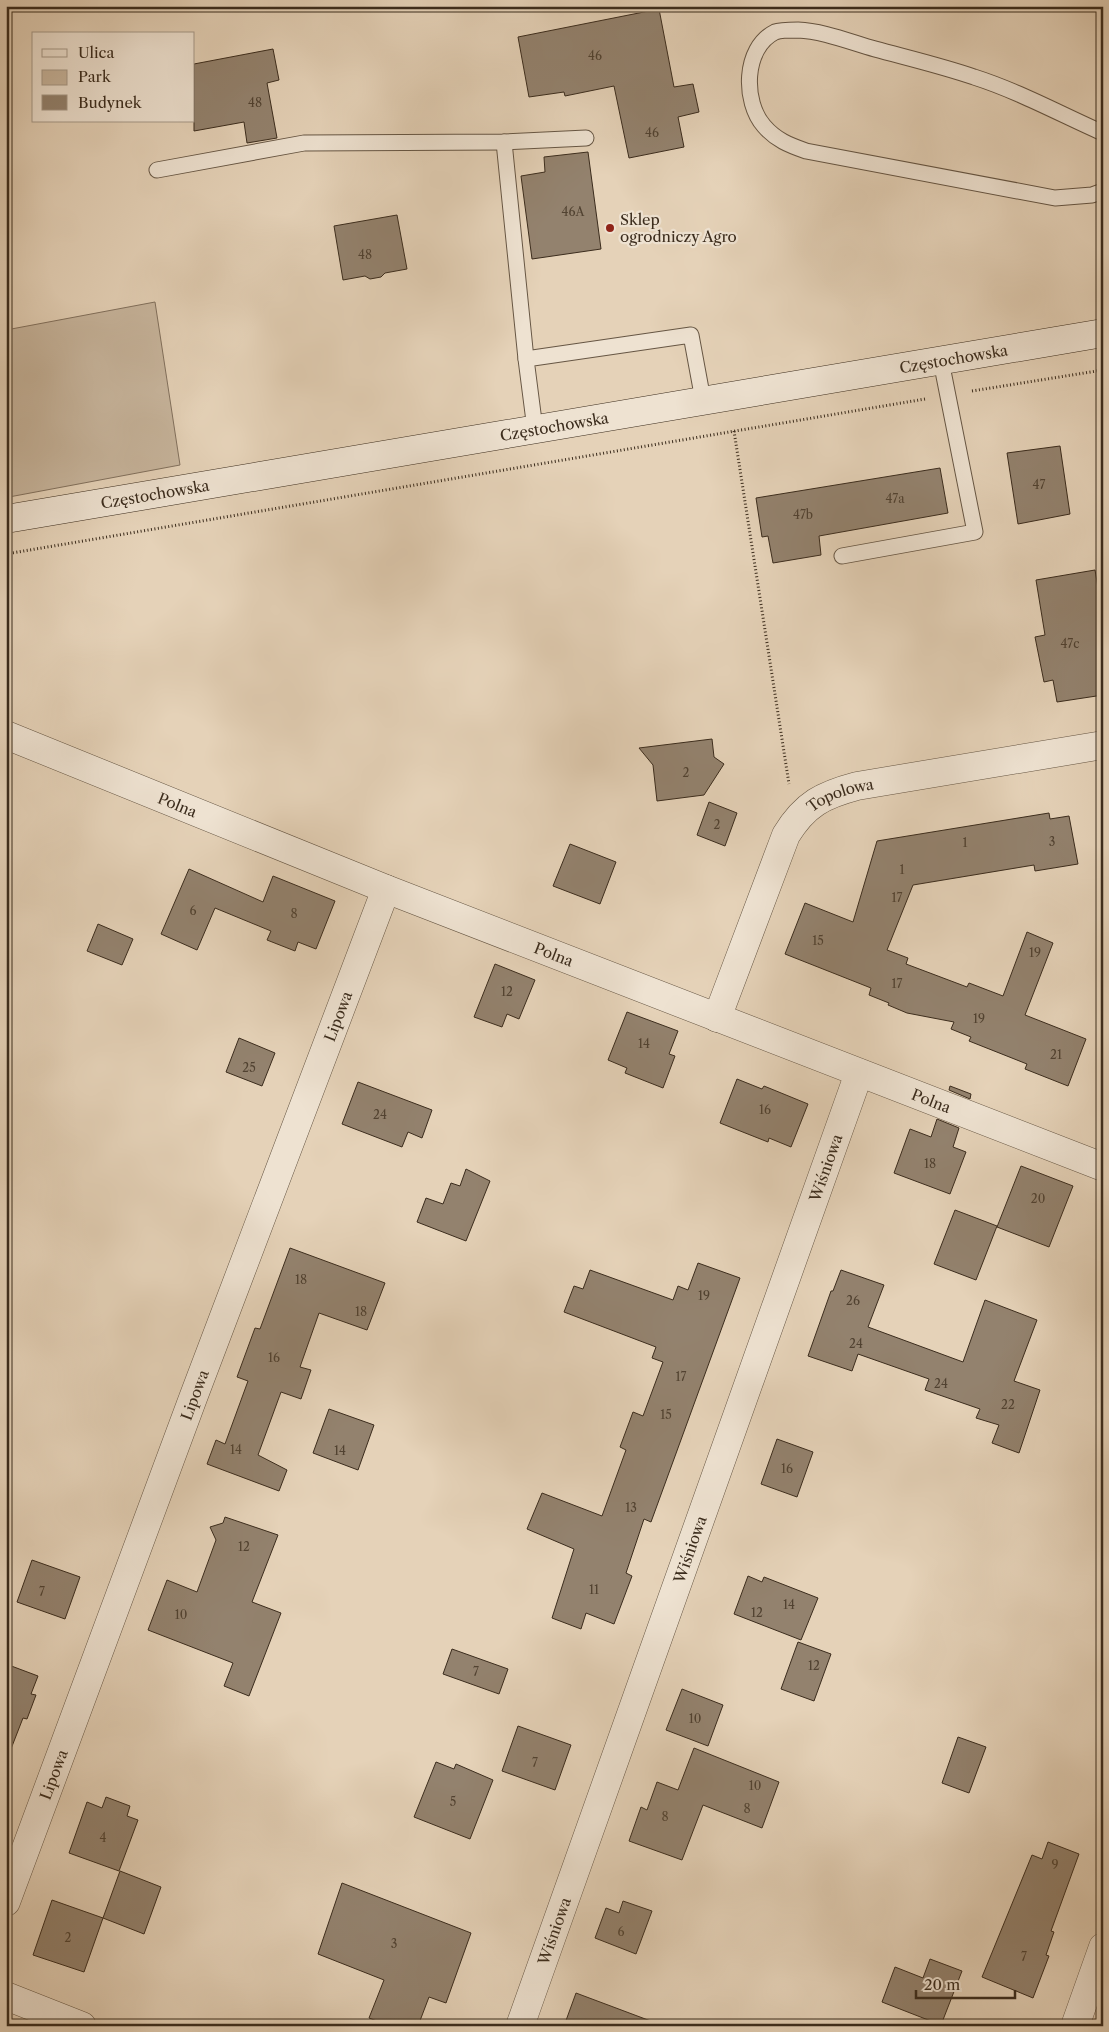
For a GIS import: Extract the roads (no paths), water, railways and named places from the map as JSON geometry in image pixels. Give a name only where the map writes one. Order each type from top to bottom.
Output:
[{"type":"street","name":"Częstochowska","points":[[6,519],[1103,333]]},
{"type":"street","name":"Polna","points":[[6,735],[386,890],[1103,1167]]},
{"type":"street","name":"Topolowa","points":[[717,1018],[778,853],[797,818],[819,799],[857,786],[1103,745]]},
{"type":"street","name":"Lipowa","points":[[6,1902],[192,1398],[386,890]]},
{"type":"street","name":"Wiśniowa","points":[[520,2026],[860,1073]]},
{"type":"street","points":[[1075,2026],[1103,1947]]},
{"type":"street","points":[[6,1996],[82,2026]]},
{"type":"lane","points":[[1103,133],[1013,92],[974,77],[798,30],[776,32],[759,45],[752,66],[749,88],[750,96],[763,125],[780,141],[806,151],[1055,198],[1092,195],[1103,191]]},
{"type":"lane","points":[[157,170],[304,144],[504,142],[586,138]]},
{"type":"lane","points":[[504,142],[535,429]]},
{"type":"lane","points":[[526,359],[691,336],[703,400]]},
{"type":"lane","points":[[842,556],[975,532],[941,360]]},
{"type":"place","name":"Sklep ogrodniczy Agro","points":[[610,228]]}]
